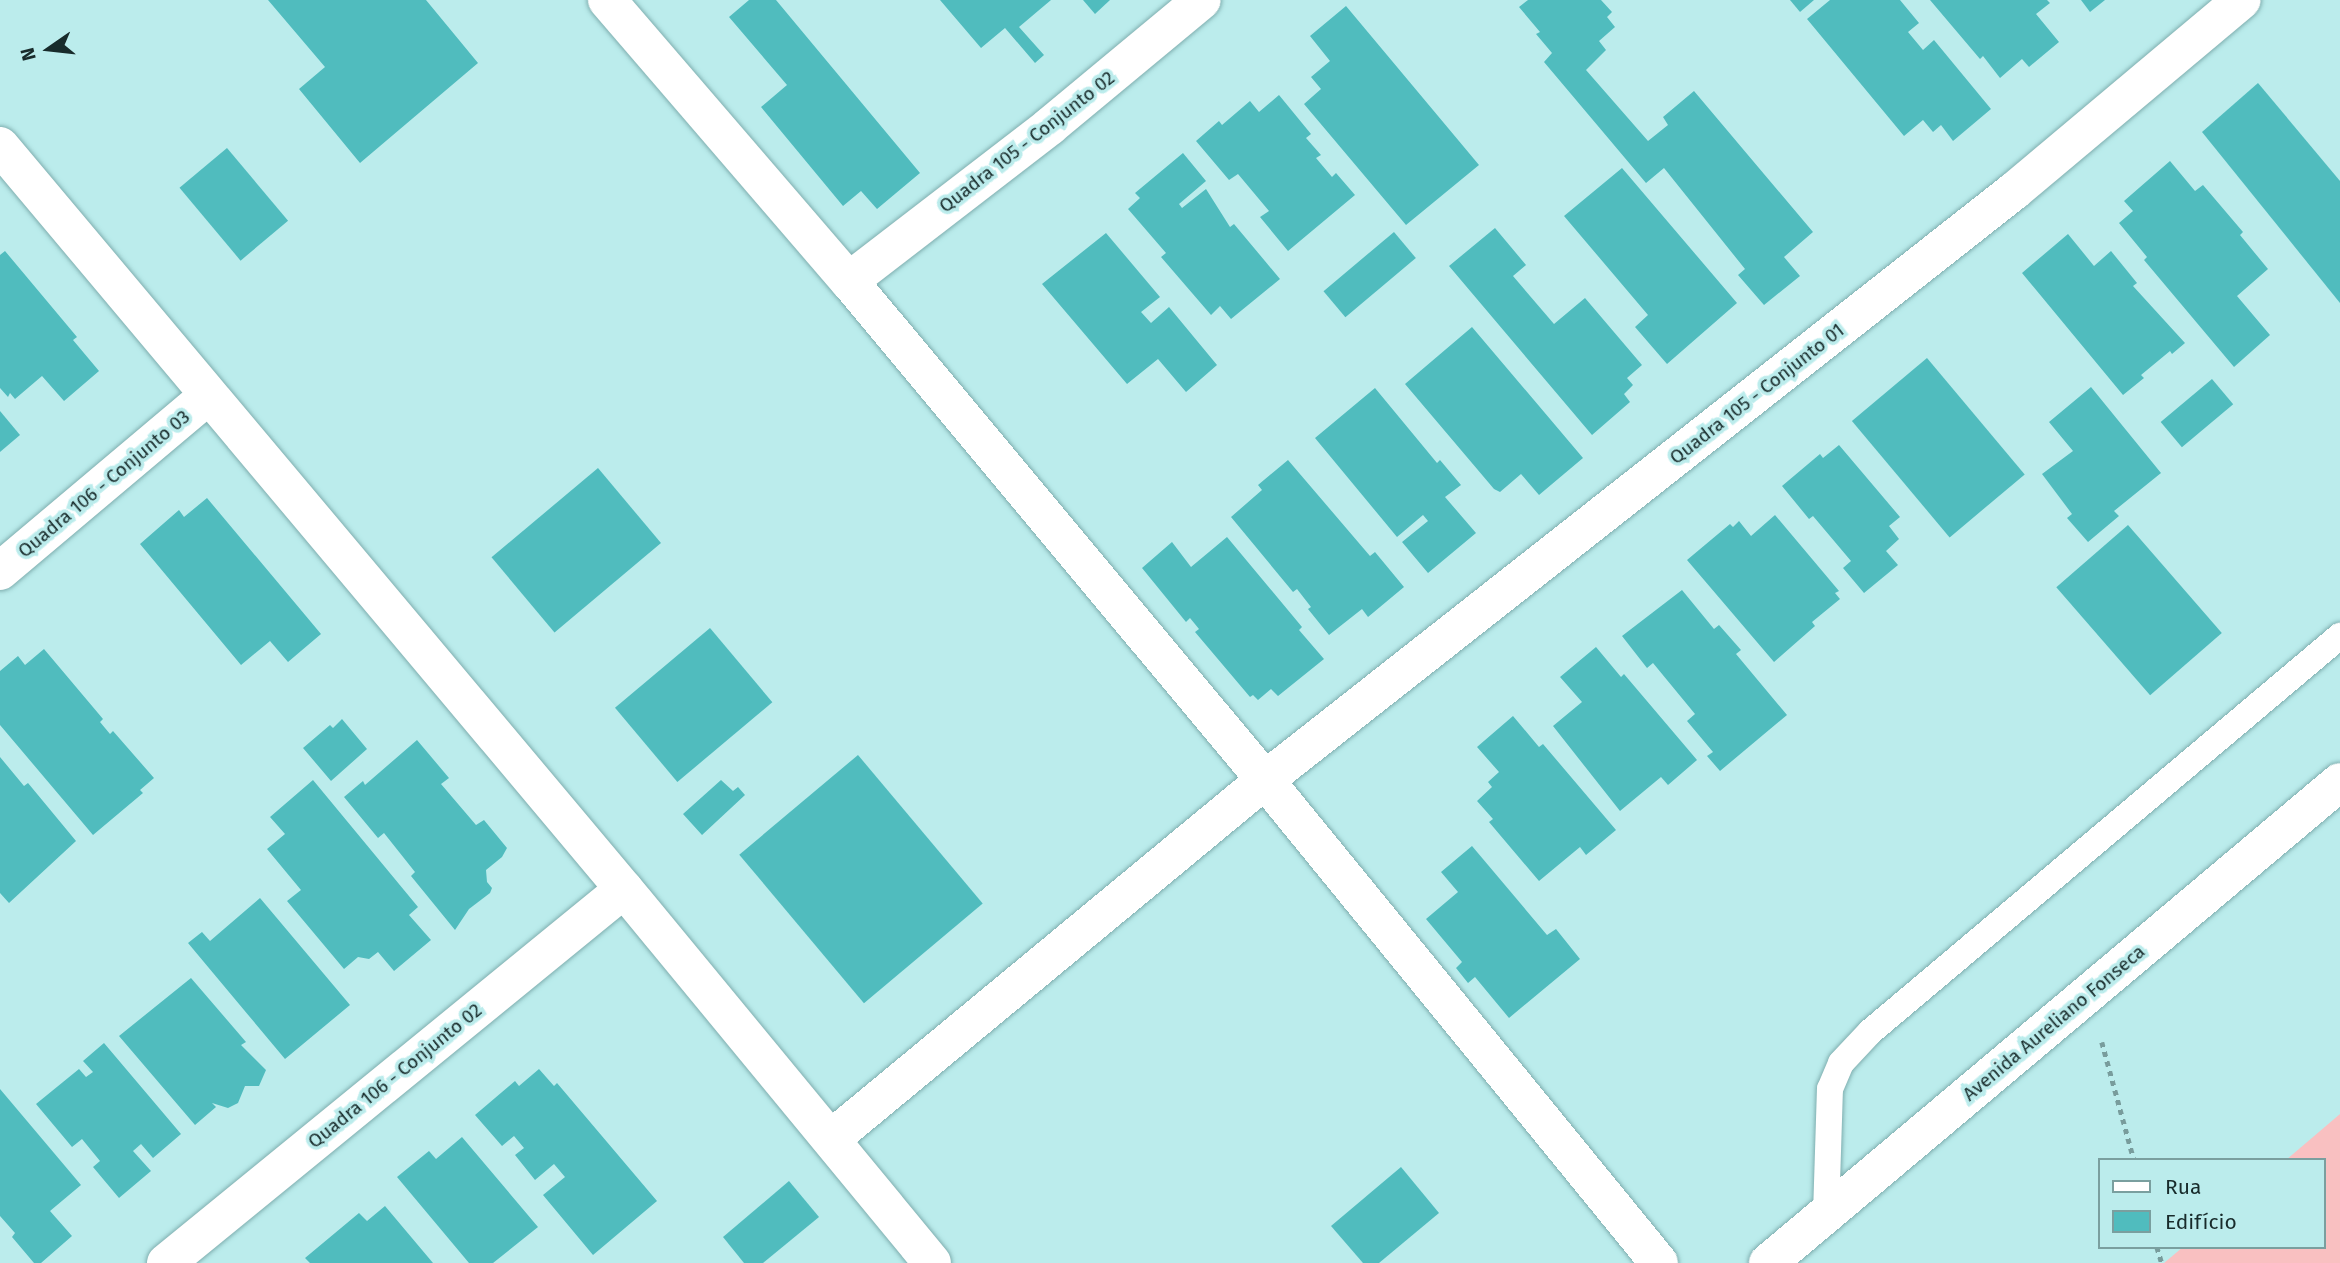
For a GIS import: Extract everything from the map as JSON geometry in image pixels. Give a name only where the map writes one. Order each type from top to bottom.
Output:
[{"type":"street","points":[[607,0],[849,281],[1265,780],[1659,1263]]},
{"type":"street","name":"Quadra 105 - Conjunto 02","points":[[849,281],[1050,126],[1202,0]]},
{"type":"street","name":"Quadra 105 - Conjunto 01","points":[[831,1139],[1265,780],[2014,191],[2242,0]]},
{"type":"street","points":[[0,146],[624,889],[932,1263]]},
{"type":"street","name":"Quadra 106 - Conjunto 03","points":[[0,571],[208,396]]},
{"type":"street","name":"Avenida Aureliano Fonseca","points":[[1768,1263],[2340,782]]},
{"type":"street","name":"Quadra 106 - Conjunto 02","points":[[166,1263],[624,889]]},
{"type":"lane","points":[[1826,1214],[1830,1089],[1841,1063],[1870,1032],[2340,636]]},
{"type":"path","points":[[2088,993],[2133,1158]]},
{"type":"shaded area","points":[[2340,1114],[2340,1263],[2164,1263],[2181,1249],[2326,1249],[2326,1158],[2288,1158]]},
{"type":"building","points":[[268,0],[426,0],[478,63],[360,163],[299,89],[325,67]]},
{"type":"building","points":[[749,0],[776,0],[920,173],[877,209],[861,191],[843,206],[761,107],[787,85],[729,17]]},
{"type":"building","points":[[940,0],[1051,0],[1019,27],[1044,55],[1035,63],[1005,28],[981,48]]},
{"type":"building","points":[[1083,0],[1110,0],[1095,14]]},
{"type":"building","points":[[1528,0],[1601,0],[1612,12],[1607,17],[1615,27],[1599,41],[1606,50],[1586,70],[1648,141],[1668,125],[1663,117],[1694,91],[1813,232],[1784,257],[1800,276],[1764,305],[1738,275],[1745,269],[1664,168],[1646,183],[1544,62],[1552,53],[1536,34],[1540,32],[1519,7]]},
{"type":"building","points":[[1790,0],[1814,0],[1800,12]]},
{"type":"building","points":[[1830,0],[1900,0],[1919,23],[1908,32],[1923,50],[1934,40],[1991,109],[1953,141],[1941,125],[1933,132],[1923,120],[1904,136],[1807,19]]},
{"type":"building","points":[[1930,0],[2047,0],[2050,3],[2036,14],[2059,42],[2029,67],[2022,59],[2000,78],[1983,56],[1980,59]]},
{"type":"building","points":[[2081,0],[2105,0],[2090,12]]},
{"type":"building","points":[[1346,6],[1479,165],[1406,225],[1304,104],[1321,89],[1311,77],[1330,61],[1310,36]]},
{"type":"building","points":[[2258,83],[2340,181],[2340,303],[2202,132]]},
{"type":"building","points":[[1279,95],[1311,134],[1306,138],[1321,155],[1316,158],[1332,177],[1336,173],[1355,195],[1288,251],[1260,217],[1269,211],[1238,174],[1229,180],[1196,141],[1219,121],[1222,125],[1250,101],[1259,112]]},
{"type":"building","points":[[227,148],[288,221],[241,261],[180,188]]},
{"type":"building","points":[[1183,153],[1206,181],[1179,204],[1182,208],[1206,189],[1230,227],[1234,224],[1280,279],[1231,319],[1220,306],[1211,315],[1161,257],[1166,253],[1128,209],[1140,198],[1135,193]]},
{"type":"building","points":[[2170,161],[2195,191],[2203,185],[2243,232],[2240,235],[2268,269],[2237,296],[2270,335],[2234,367],[2144,260],[2147,257],[2119,223],[2133,211],[2124,201]]},
{"type":"building","points":[[1622,168],[1737,303],[1667,364],[1635,327],[1648,315],[1564,216]]},
{"type":"building","points":[[1495,228],[1526,265],[1513,276],[1554,324],[1585,298],[1642,365],[1627,378],[1633,385],[1624,394],[1630,402],[1592,435],[1449,266]]},
{"type":"building","points":[[1394,232],[1416,258],[1345,317],[1324,291]]},
{"type":"building","points":[[1106,233],[1160,297],[1141,312],[1151,323],[1169,307],[1217,365],[1186,392],[1158,359],[1127,384],[1042,284]]},
{"type":"building","points":[[2068,234],[2094,266],[2111,251],[2137,283],[2133,286],[2185,343],[2172,354],[2170,351],[2141,375],[2144,378],[2123,395],[2022,273]]},
{"type":"building","points":[[5,251],[77,337],[73,340],[99,371],[64,401],[42,376],[15,399],[10,393],[8,397],[0,388],[0,255]]},
{"type":"building","points":[[1472,327],[1583,458],[1539,495],[1521,474],[1500,492],[1494,489],[1405,384]]},
{"type":"building","points":[[1927,358],[2025,474],[1950,537],[1852,421]]},
{"type":"building","points":[[2212,379],[2233,404],[2182,447],[2161,422]]},
{"type":"building","points":[[2091,387],[2161,473],[2114,511],[2119,516],[2088,542],[2067,518],[2072,514],[2042,474],[2073,451],[2049,422]]},
{"type":"building","points":[[1375,388],[1437,463],[1440,460],[1461,485],[1445,497],[1476,533],[1428,573],[1402,542],[1428,521],[1423,515],[1397,537],[1315,438]]},
{"type":"building","points":[[0,411],[20,435],[0,452]]},
{"type":"building","points":[[1839,445],[1900,517],[1889,526],[1899,539],[1886,551],[1898,565],[1864,593],[1843,568],[1851,561],[1813,516],[1809,519],[1782,486],[1820,454],[1823,458]]},
{"type":"building","points":[[1288,460],[1370,556],[1375,552],[1404,587],[1368,617],[1362,609],[1329,635],[1308,609],[1311,607],[1297,589],[1293,592],[1231,517],[1262,490],[1258,485]]},
{"type":"building","points":[[598,468],[661,543],[555,632],[492,557]]},
{"type":"building","points":[[207,498],[321,634],[288,662],[270,641],[241,665],[140,544],[179,510],[184,517]]},
{"type":"building","points":[[1775,515],[1839,591],[1835,593],[1840,599],[1812,622],[1815,626],[1774,662],[1687,560],[1730,524],[1733,527],[1739,521],[1751,536]]},
{"type":"building","points":[[2128,525],[2222,633],[2150,695],[2056,587]]},
{"type":"building","points":[[1227,537],[1302,627],[1299,630],[1324,659],[1278,696],[1271,689],[1258,700],[1253,695],[1250,697],[1195,632],[1199,629],[1190,618],[1186,622],[1142,568],[1172,542],[1191,567]]},
{"type":"building","points":[[1682,590],[1714,629],[1719,625],[1741,650],[1736,654],[1787,715],[1720,771],[1707,756],[1713,752],[1687,721],[1695,714],[1653,663],[1647,668],[1622,636]]},
{"type":"building","points":[[710,628],[772,702],[677,782],[615,708]]},
{"type":"building","points":[[1596,647],[1621,677],[1624,674],[1697,760],[1668,785],[1661,777],[1620,811],[1553,726],[1582,702],[1560,677]]},
{"type":"building","points":[[44,649],[103,719],[100,722],[110,734],[113,731],[154,778],[140,790],[143,793],[93,835],[0,725],[0,671],[18,656],[25,665]]},
{"type":"building","points":[[1513,716],[1539,747],[1543,744],[1616,830],[1586,855],[1580,847],[1539,881],[1489,822],[1493,819],[1477,801],[1492,787],[1488,782],[1499,772],[1477,747]]},
{"type":"building","points":[[342,719],[367,749],[331,781],[303,748],[330,725],[333,728]]},
{"type":"building","points":[[417,740],[449,778],[441,784],[476,825],[484,820],[507,848],[502,857],[486,870],[487,882],[492,888],[490,893],[469,909],[455,930],[411,876],[415,872],[384,833],[378,838],[344,797],[363,781],[365,785]]},
{"type":"building","points":[[858,755],[983,904],[864,1003],[739,855]]},
{"type":"building","points":[[0,757],[24,786],[28,783],[76,841],[9,903],[0,893]]},
{"type":"building","points":[[313,780],[418,907],[409,915],[431,940],[394,971],[378,952],[369,959],[358,957],[344,969],[287,901],[301,890],[267,849],[285,834],[270,817]]},
{"type":"building","points":[[721,780],[733,791],[738,787],[745,795],[702,835],[683,814]]},
{"type":"building","points":[[1472,846],[1547,935],[1556,929],[1580,959],[1509,1018],[1475,977],[1468,983],[1456,968],[1462,962],[1426,919],[1458,892],[1441,872]]},
{"type":"building","points":[[260,898],[350,1005],[285,1059],[188,943],[202,932],[210,941]]},
{"type":"building","points":[[191,978],[246,1042],[241,1045],[266,1070],[259,1086],[245,1086],[238,1103],[228,1108],[212,1103],[216,1107],[195,1125],[119,1036]]},
{"type":"building","points":[[104,1043],[181,1134],[153,1158],[141,1144],[133,1151],[151,1171],[119,1198],[93,1167],[100,1161],[82,1139],[72,1147],[36,1104],[79,1069],[86,1077],[93,1072],[83,1061]]},
{"type":"building","points":[[539,1069],[554,1086],[557,1083],[657,1201],[593,1255],[543,1195],[565,1177],[554,1164],[535,1180],[515,1155],[524,1148],[514,1136],[502,1146],[475,1115],[515,1081],[519,1086]]},
{"type":"building","points":[[0,1089],[81,1185],[50,1211],[72,1236],[41,1263],[34,1263],[12,1237],[15,1233],[0,1216]]},
{"type":"building","points":[[462,1137],[538,1227],[493,1263],[469,1263],[397,1177],[429,1151],[436,1159]]},
{"type":"building","points":[[1401,1167],[1439,1213],[1379,1263],[1363,1263],[1331,1226]]},
{"type":"building","points":[[789,1181],[819,1217],[763,1263],[744,1263],[723,1237]]},
{"type":"building","points":[[385,1206],[433,1263],[310,1263],[305,1258],[359,1213],[367,1221]]}]
